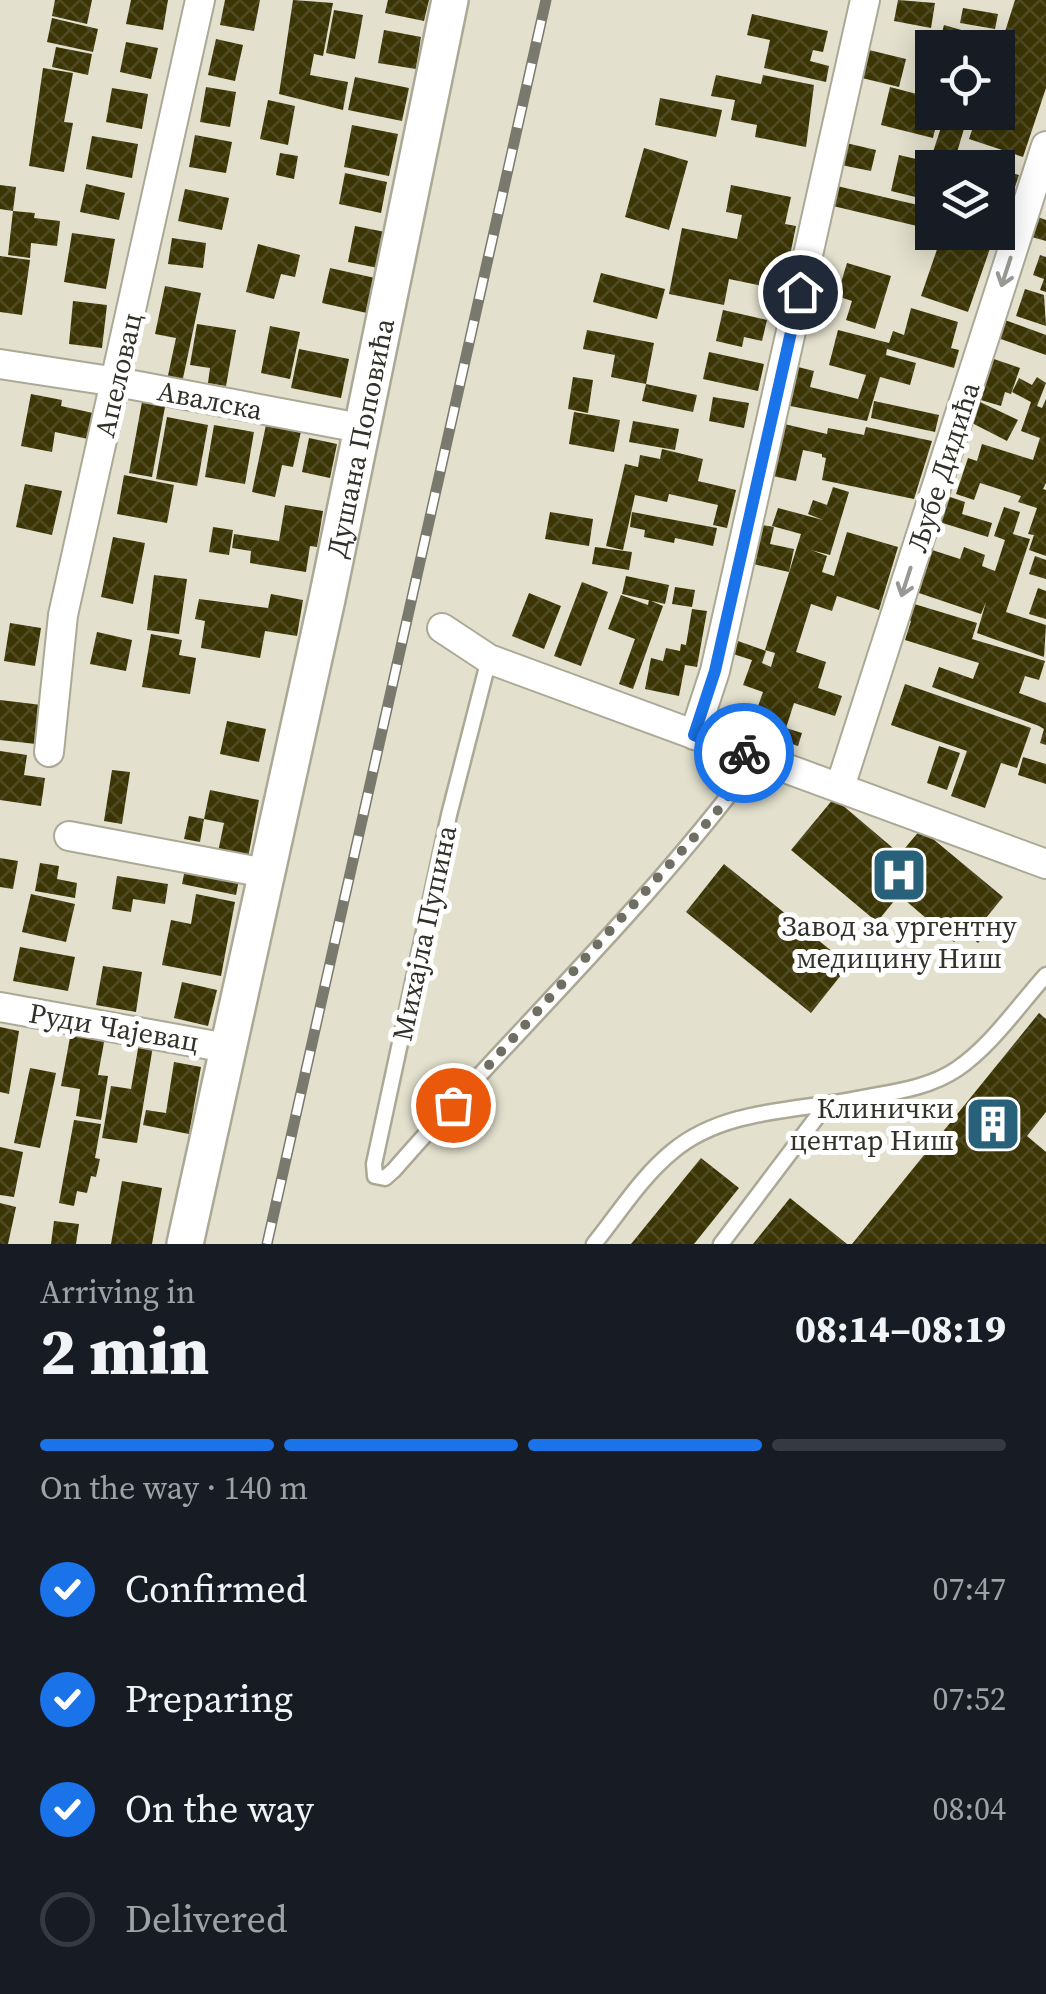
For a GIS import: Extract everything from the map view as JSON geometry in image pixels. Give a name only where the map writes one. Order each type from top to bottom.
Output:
[{"type":"street","name":"Апеловац","points":[[49,752],[64,615],[200,0]]},
{"type":"street","name":"Душана Поповића","points":[[185,1244],[327,599],[450,0]]},
{"type":"street","points":[[694,735],[715,671],[865,0]]},
{"type":"street","name":"Љубе Дидића","points":[[840,787],[1046,146]]},
{"type":"street","name":"Авалска","points":[[0,364],[360,428]]},
{"type":"street","points":[[442,628],[489,660],[1046,864]]},
{"type":"street","points":[[69,836],[265,873]]},
{"type":"street","name":"Руди Чајевац","points":[[0,1006],[227,1048]]},
{"type":"lane","name":"Михајла Пупина","points":[[489,660],[449,814],[374,1164],[375,1176],[380,1178],[394,1170],[605,939],[715,814],[758,758]]},
{"type":"lane","points":[[594,1244],[652,1172],[695,1136],[739,1118],[826,1105],[934,1081],[958,1068],[1046,975]]},
{"type":"lane","points":[[721,1244],[826,1105]]},
{"type":"building","points":[[55,0],[92,0],[87,24],[52,16]]},
{"type":"building","points":[[131,0],[168,0],[163,30],[126,24]]},
{"type":"building","points":[[225,0],[260,0],[254,31],[220,25]]},
{"type":"building","points":[[293,0],[333,3],[323,56],[314,54],[310,75],[348,82],[343,110],[279,94]]},
{"type":"building","points":[[388,0],[429,0],[424,21],[385,13]]},
{"type":"building","points":[[898,0],[935,3],[931,28],[894,21]]},
{"type":"building","points":[[1015,0],[1046,0],[1046,88],[1023,157],[1015,154],[1015,150],[1002,150],[969,139],[972,130],[1015,130],[1015,30],[1006,30]]},
{"type":"building","points":[[963,8],[998,14],[995,29],[960,23]]},
{"type":"building","points":[[334,10],[363,15],[355,59],[326,53]]},
{"type":"building","points":[[752,14],[828,31],[823,52],[813,50],[810,61],[829,66],[826,82],[764,68],[770,40],[747,35]]},
{"type":"building","points":[[52,18],[98,29],[93,52],[47,42]]},
{"type":"building","points":[[384,30],[421,37],[416,69],[378,63]]},
{"type":"building","points":[[216,39],[243,45],[235,81],[208,75]]},
{"type":"building","points":[[126,42],[158,48],[151,79],[120,72]]},
{"type":"building","points":[[56,47],[92,54],[88,75],[52,67]]},
{"type":"building","points":[[869,50],[906,59],[899,87],[862,78]]},
{"type":"building","points":[[43,68],[73,73],[64,122],[73,123],[64,172],[29,166]]},
{"type":"building","points":[[716,75],[761,84],[763,75],[814,85],[806,147],[755,137],[757,125],[731,120],[735,100],[711,96]]},
{"type":"building","points":[[355,77],[409,88],[402,121],[348,110]]},
{"type":"building","points":[[206,87],[236,92],[230,127],[200,122]]},
{"type":"building","points":[[890,87],[915,94],[915,130],[935,130],[933,138],[881,125]]},
{"type":"building","points":[[112,88],[148,94],[142,129],[106,122]]},
{"type":"building","points":[[660,98],[722,110],[716,137],[655,125]]},
{"type":"building","points":[[268,100],[295,106],[288,145],[260,139]]},
{"type":"building","points":[[352,125],[398,134],[389,176],[344,167]]},
{"type":"building","points":[[940,130],[964,130],[958,150],[934,150]]},
{"type":"building","points":[[195,135],[232,142],[226,173],[189,167]]},
{"type":"building","points":[[92,136],[138,144],[132,178],[86,169]]},
{"type":"building","points":[[846,143],[876,150],[871,171],[841,165]]},
{"type":"building","points":[[644,148],[688,161],[669,230],[625,217]]},
{"type":"building","points":[[280,153],[298,156],[294,179],[276,175]]},
{"type":"building","points":[[899,155],[915,159],[915,197],[891,191]]},
{"type":"building","points":[[345,173],[387,182],[381,213],[339,204]]},
{"type":"building","points":[[86,184],[125,193],[119,220],[80,212]]},
{"type":"building","points":[[0,185],[16,187],[13,211],[0,209]]},
{"type":"building","points":[[731,185],[791,197],[785,224],[796,226],[783,290],[729,279],[724,305],[669,294],[682,228],[737,239],[742,215],[726,212]]},
{"type":"building","points":[[837,186],[915,204],[915,226],[833,206]]},
{"type":"building","points":[[185,189],[229,198],[222,230],[178,221]]},
{"type":"building","points":[[13,211],[60,221],[57,246],[31,243],[30,258],[8,255]]},
{"type":"building","points":[[1035,216],[1046,220],[1046,241],[1028,236]]},
{"type":"building","points":[[355,226],[385,232],[378,268],[348,262]]},
{"type":"building","points":[[72,233],[115,239],[106,289],[64,282]]},
{"type":"building","points":[[172,238],[206,243],[203,268],[168,264]]},
{"type":"building","points":[[258,244],[300,255],[295,277],[281,274],[274,299],[246,292]]},
{"type":"building","points":[[937,250],[989,250],[968,312],[921,296]]},
{"type":"building","points":[[1040,255],[1046,257],[1046,292],[1040,290],[1044,279],[1033,275]]},
{"type":"building","points":[[0,256],[30,260],[22,315],[0,312]]},
{"type":"building","points":[[847,263],[891,276],[875,329],[846,320],[852,301],[837,296]]},
{"type":"building","points":[[330,268],[375,278],[367,313],[322,303]]},
{"type":"building","points":[[601,273],[665,289],[657,319],[593,302]]},
{"type":"building","points":[[165,286],[201,293],[182,383],[167,380],[176,338],[155,334]]},
{"type":"building","points":[[1025,289],[1044,295],[1046,326],[1016,316]]},
{"type":"building","points":[[73,301],[107,305],[102,348],[69,344]]},
{"type":"building","points":[[911,308],[958,322],[951,348],[959,350],[954,368],[887,349],[886,355],[916,363],[910,385],[880,377],[867,421],[785,405],[794,366],[814,371],[810,387],[858,399],[866,375],[829,365],[838,330],[889,343],[893,331],[904,335]]},
{"type":"building","points":[[723,310],[767,320],[762,341],[744,337],[742,347],[716,341]]},
{"type":"building","points":[[1002,319],[1046,335],[1046,355],[995,337]]},
{"type":"building","points":[[197,324],[236,330],[226,386],[208,383],[210,368],[190,365]]},
{"type":"building","points":[[270,326],[300,332],[290,379],[261,373]]},
{"type":"building","points":[[587,330],[654,343],[646,384],[611,377],[615,355],[583,349]]},
{"type":"building","points":[[299,349],[349,359],[341,398],[291,388]]},
{"type":"building","points":[[709,352],[764,364],[758,391],[703,379]]},
{"type":"building","points":[[991,358],[1020,368],[1011,394],[1005,392],[1001,406],[974,398]]},
{"type":"building","points":[[573,377],[593,380],[588,413],[568,409]]},
{"type":"building","points":[[1037,377],[1046,383],[1037,406],[1042,408],[1046,399],[1046,556],[1029,550],[1034,535],[1028,534],[1037,508],[1018,502],[1021,496],[980,483],[974,500],[956,494],[968,458],[977,461],[982,444],[1033,460],[1040,438],[1021,431],[1031,402],[1012,392],[1019,378],[1032,385]]},
{"type":"building","points":[[646,384],[697,395],[693,412],[642,401]]},
{"type":"building","points":[[31,394],[62,400],[61,406],[93,413],[88,439],[55,432],[52,452],[21,446]]},
{"type":"building","points":[[713,397],[749,403],[744,428],[709,421]]},
{"type":"building","points":[[874,401],[939,415],[935,432],[871,418]]},
{"type":"building","points":[[142,402],[165,407],[152,477],[129,473]]},
{"type":"building","points":[[980,402],[1018,420],[1007,441],[970,422]]},
{"type":"building","points":[[574,412],[620,420],[614,452],[569,444]]},
{"type":"building","points":[[167,417],[208,425],[197,486],[156,479]]},
{"type":"building","points":[[267,420],[302,427],[293,467],[282,465],[275,497],[252,492]]},
{"type":"building","points":[[633,421],[679,429],[675,450],[629,442]]},
{"type":"building","points":[[780,423],[827,434],[828,428],[864,435],[866,427],[932,441],[914,499],[822,480],[826,458],[803,450],[796,481],[768,475]]},
{"type":"building","points":[[214,425],[254,432],[245,484],[205,477]]},
{"type":"building","points":[[309,438],[337,444],[330,478],[302,472]]},
{"type":"building","points":[[662,449],[703,459],[698,481],[736,490],[727,528],[713,525],[718,505],[669,494],[667,502],[635,495],[623,550],[606,546],[625,464],[638,467],[640,455],[660,459]]},
{"type":"building","points":[[124,475],[174,485],[167,523],[117,514]]},
{"type":"building","points":[[25,484],[62,491],[52,535],[16,527]]},
{"type":"building","points":[[833,487],[849,492],[830,555],[811,550],[827,556],[822,572],[834,576],[847,532],[898,547],[879,610],[837,596],[832,611],[811,604],[796,652],[826,662],[818,688],[842,696],[835,716],[794,703],[786,728],[802,733],[798,746],[736,726],[742,708],[756,712],[763,692],[743,685],[752,660],[733,654],[738,641],[766,651],[762,663],[771,667],[775,653],[765,650],[801,534],[772,526],[778,508],[823,520],[808,514],[813,500],[827,505]]},
{"type":"building","points":[[944,495],[965,502],[962,514],[992,523],[988,537],[936,521]]},
{"type":"building","points":[[285,505],[323,511],[317,547],[310,546],[306,572],[250,563],[251,551],[232,548],[234,534],[279,541]]},
{"type":"building","points":[[1004,507],[1020,512],[1013,534],[1030,539],[1006,612],[1046,625],[1044,657],[977,633],[986,602],[981,614],[916,592],[929,549],[960,559],[964,547],[985,555],[982,566],[995,571],[1005,540],[994,536]]},
{"type":"building","points":[[550,512],[593,519],[589,546],[545,539]]},
{"type":"building","points":[[632,512],[717,528],[713,546],[675,538],[674,543],[644,537],[645,530],[630,527]]},
{"type":"building","points":[[757,524],[774,527],[770,544],[794,549],[789,572],[749,563]]},
{"type":"building","points":[[213,527],[233,530],[229,555],[209,552]]},
{"type":"building","points":[[113,537],[145,543],[133,604],[101,597]]},
{"type":"building","points":[[595,547],[632,552],[629,570],[592,564]]},
{"type":"building","points":[[1035,556],[1046,560],[1046,579],[1029,574]]},
{"type":"building","points":[[154,575],[187,579],[179,634],[147,630]]},
{"type":"building","points":[[626,576],[669,585],[665,604],[622,594]]},
{"type":"building","points":[[582,582],[608,592],[581,666],[554,656]]},
{"type":"building","points":[[675,587],[695,590],[692,607],[672,604]]},
{"type":"building","points":[[1038,588],[1046,591],[1046,619],[1029,614]]},
{"type":"building","points":[[529,593],[561,606],[544,649],[512,636]]},
{"type":"building","points":[[271,594],[303,600],[297,636],[265,631],[260,658],[201,648],[205,621],[195,619],[199,599],[268,608]]},
{"type":"building","points":[[621,595],[663,606],[633,689],[619,684],[635,639],[608,629]]},
{"type":"building","points":[[911,603],[977,623],[972,639],[1045,661],[1039,680],[1025,676],[1019,693],[1046,703],[1046,745],[1040,743],[1044,729],[1039,726],[932,687],[939,667],[973,679],[979,663],[905,640]]},
{"type":"building","points":[[692,609],[707,611],[697,667],[685,665],[679,696],[645,689],[651,658],[663,661],[666,648],[680,651],[681,644],[686,645]]},
{"type":"building","points":[[10,623],[41,628],[35,666],[4,661]]},
{"type":"building","points":[[97,632],[132,640],[126,671],[90,664]]},
{"type":"building","points":[[151,634],[182,640],[179,655],[196,658],[190,694],[142,687]]},
{"type":"building","points":[[905,684],[1031,728],[1017,768],[1001,763],[985,808],[951,796],[967,751],[891,725]]},
{"type":"building","points":[[0,700],[50,706],[45,745],[0,740]]},
{"type":"building","points":[[227,721],[266,729],[259,762],[220,754]]},
{"type":"building","points":[[939,746],[960,753],[947,790],[927,783]]},
{"type":"building","points":[[0,751],[27,755],[24,775],[45,778],[41,806],[0,800]]},
{"type":"building","points":[[1023,757],[1046,764],[1046,784],[1018,775]]},
{"type":"building","points":[[112,770],[130,772],[122,824],[104,821]]},
{"type":"building","points":[[210,790],[259,800],[248,858],[218,852],[224,823],[204,819]]},
{"type":"building","name":"Завод за ургентну медицину Ниш","points":[[834,798],[900,854],[921,829],[1003,897],[986,918],[994,925],[978,943],[964,931],[954,942],[899,895],[877,922],[791,850]]},
{"type":"building","points":[[189,816],[204,819],[200,842],[184,839]]},
{"type":"building","points":[[0,858],[18,861],[13,889],[0,887]]},
{"type":"building","points":[[40,863],[59,866],[57,879],[77,883],[75,898],[35,891]]},
{"type":"building","points":[[186,864],[240,874],[236,895],[182,884]]},
{"type":"building","points":[[724,864],[849,965],[811,1013],[686,912]]},
{"type":"building","points":[[117,876],[168,884],[165,904],[133,899],[131,912],[112,909]]},
{"type":"building","points":[[31,894],[75,904],[66,942],[22,932]]},
{"type":"building","points":[[196,894],[235,902],[221,976],[162,965],[171,920],[191,924]]},
{"type":"building","points":[[20,947],[75,957],[68,991],[13,981]]},
{"type":"building","points":[[103,966],[142,972],[136,1012],[96,1005]]},
{"type":"building","points":[[182,982],[217,990],[208,1026],[174,1018]]},
{"type":"building","name":"Клинички центар Ниш","points":[[1039,1013],[1046,1019],[1046,1112],[1027,1136],[1046,1152],[1046,1244],[852,1244]]},
{"type":"building","points":[[0,1027],[19,1031],[9,1094],[0,1092]]},
{"type":"building","points":[[71,1032],[105,1037],[98,1075],[108,1076],[101,1120],[76,1116],[80,1089],[61,1086]]},
{"type":"building","points":[[139,1043],[153,1046],[137,1143],[102,1138],[111,1086],[131,1089]]},
{"type":"building","points":[[174,1062],[201,1067],[189,1134],[143,1125],[146,1110],[166,1113]]},
{"type":"building","points":[[30,1068],[56,1073],[40,1148],[14,1143]]},
{"type":"building","points":[[74,1120],[101,1124],[96,1177],[91,1176],[87,1193],[77,1191],[74,1206],[59,1203]]},
{"type":"building","points":[[0,1147],[23,1152],[14,1197],[0,1195]]},
{"type":"building","points":[[701,1158],[739,1188],[694,1244],[631,1244]]},
{"type":"building","points":[[122,1181],[162,1188],[152,1244],[111,1244]]},
{"type":"building","name":"Клинички центар Ниш","points":[[790,1198],[847,1244],[753,1244]]},
{"type":"building","points":[[0,1203],[16,1207],[8,1244],[0,1244]]},
{"type":"building","points":[[54,1221],[79,1224],[76,1244],[51,1244]]},
{"type":"railway","points":[[267,1244],[546,0]]},
{"type":"way so far","points":[[453,1105],[715,814],[758,758],[744,753]]},
{"type":"place","name":"Завод за ургентну медицину Ниш","points":[[899,875]]},
{"type":"place","name":"Клинички центар Ниш","points":[[993,1124]]},
{"type":"route","points":[[744,753],[694,735],[715,671],[800,292]]}]
